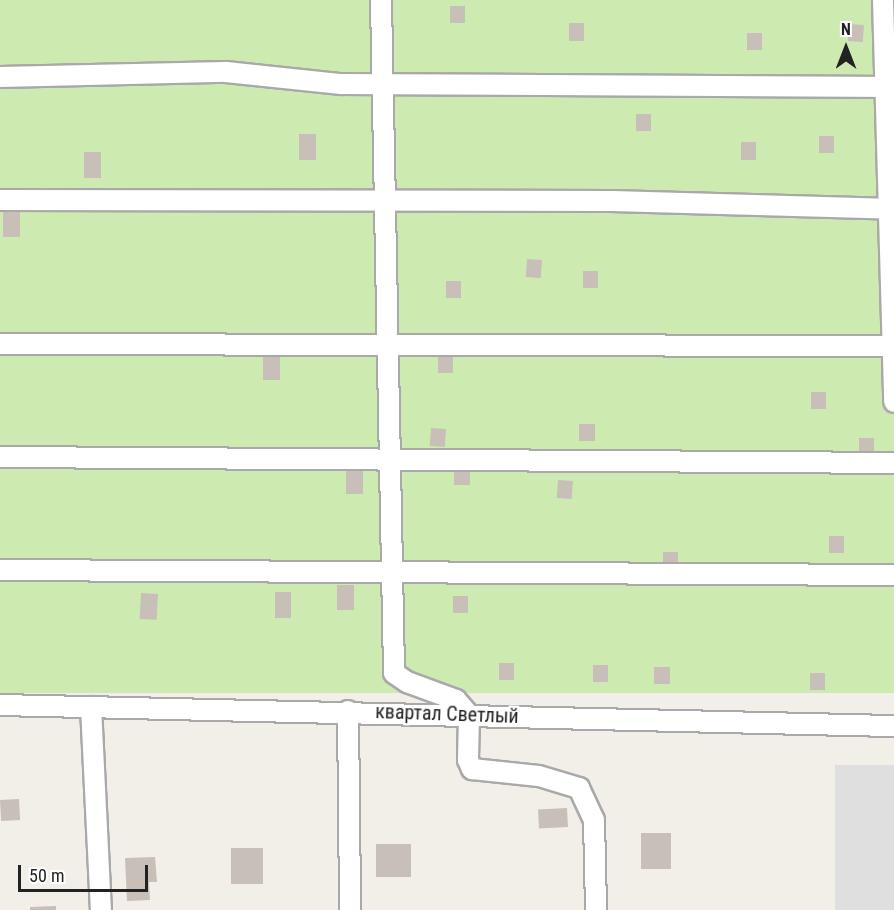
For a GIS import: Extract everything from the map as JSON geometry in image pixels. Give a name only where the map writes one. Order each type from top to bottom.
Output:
[{"type":"street","points":[[381,0],[394,673],[406,682],[450,695],[469,715],[468,760],[472,769],[568,782],[579,788],[588,802],[594,820],[596,910]]},
{"type":"street","points":[[884,0],[891,87],[894,402]]},
{"type":"street","points":[[0,77],[226,72],[341,84],[891,87]]},
{"type":"street","points":[[0,200],[612,201],[891,209]]},
{"type":"street","points":[[0,344],[893,346]]},
{"type":"street","points":[[0,457],[894,463]]},
{"type":"street","points":[[0,570],[894,575]]},
{"type":"street","name":"квартал Светлый","points":[[0,705],[348,711],[894,726]]},
{"type":"street","points":[[91,707],[101,910]]},
{"type":"street","points":[[348,711],[350,910]]},
{"type":"shaded area","points":[[835,765],[894,765],[894,910],[835,910]]},
{"type":"green space","points":[[0,0],[894,0],[894,693],[0,693]]},
{"type":"building","points":[[450,6],[465,6],[465,23],[450,23]]},
{"type":"building","points":[[569,23],[584,23],[584,41],[569,41]]},
{"type":"building","points":[[849,24],[864,25],[863,42],[848,41]]},
{"type":"building","points":[[747,33],[762,33],[762,50],[747,50]]},
{"type":"building","points":[[636,114],[651,114],[651,131],[636,131]]},
{"type":"building","points":[[299,134],[316,134],[316,160],[299,160]]},
{"type":"building","points":[[819,136],[834,136],[834,153],[819,153]]},
{"type":"building","points":[[741,142],[756,142],[756,160],[741,160]]},
{"type":"building","points":[[84,152],[101,152],[101,178],[84,178]]},
{"type":"building","points":[[3,211],[20,211],[20,237],[3,237]]},
{"type":"building","points":[[527,259],[542,260],[541,278],[526,277]]},
{"type":"building","points":[[583,271],[598,271],[598,288],[583,288]]},
{"type":"building","points":[[446,281],[461,281],[461,298],[446,298]]},
{"type":"building","points":[[263,355],[280,355],[280,380],[263,380]]},
{"type":"building","points":[[438,356],[453,356],[453,373],[438,373]]},
{"type":"building","points":[[811,392],[826,392],[826,409],[811,409]]},
{"type":"building","points":[[579,424],[595,424],[595,441],[579,441]]},
{"type":"building","points":[[431,428],[446,429],[445,447],[430,446]]},
{"type":"building","points":[[859,438],[874,438],[874,455],[859,455]]},
{"type":"building","points":[[346,468],[363,468],[363,494],[346,494]]},
{"type":"building","points":[[454,468],[470,468],[470,485],[454,485]]},
{"type":"building","points":[[558,480],[573,481],[572,499],[557,498]]},
{"type":"building","points":[[829,536],[844,536],[844,553],[829,553]]},
{"type":"building","points":[[663,552],[678,552],[678,569],[663,569]]},
{"type":"building","points":[[337,585],[354,585],[354,610],[337,610]]},
{"type":"building","points":[[275,592],[291,592],[291,618],[275,618]]},
{"type":"building","points":[[141,593],[158,594],[157,620],[140,619]]},
{"type":"building","points":[[453,596],[468,596],[468,613],[453,613]]},
{"type":"building","points":[[499,663],[514,663],[514,680],[499,680]]},
{"type":"building","points":[[593,665],[608,665],[608,682],[593,682]]},
{"type":"building","points":[[654,667],[670,667],[670,684],[654,684]]},
{"type":"building","points":[[810,673],[825,673],[825,690],[810,690]]},
{"type":"building","points":[[19,799],[20,820],[1,821],[0,800]]},
{"type":"building","points":[[567,808],[568,827],[539,828],[538,810]]},
{"type":"building","points":[[641,833],[671,833],[671,869],[641,869]]},
{"type":"building","points":[[376,844],[411,844],[411,877],[376,877]]},
{"type":"building","points":[[231,848],[263,848],[263,884],[231,884]]},
{"type":"building","points":[[155,857],[157,882],[149,882],[150,900],[127,901],[125,858]]},
{"type":"building","points":[[56,906],[56,910],[30,910],[30,907]]}]
